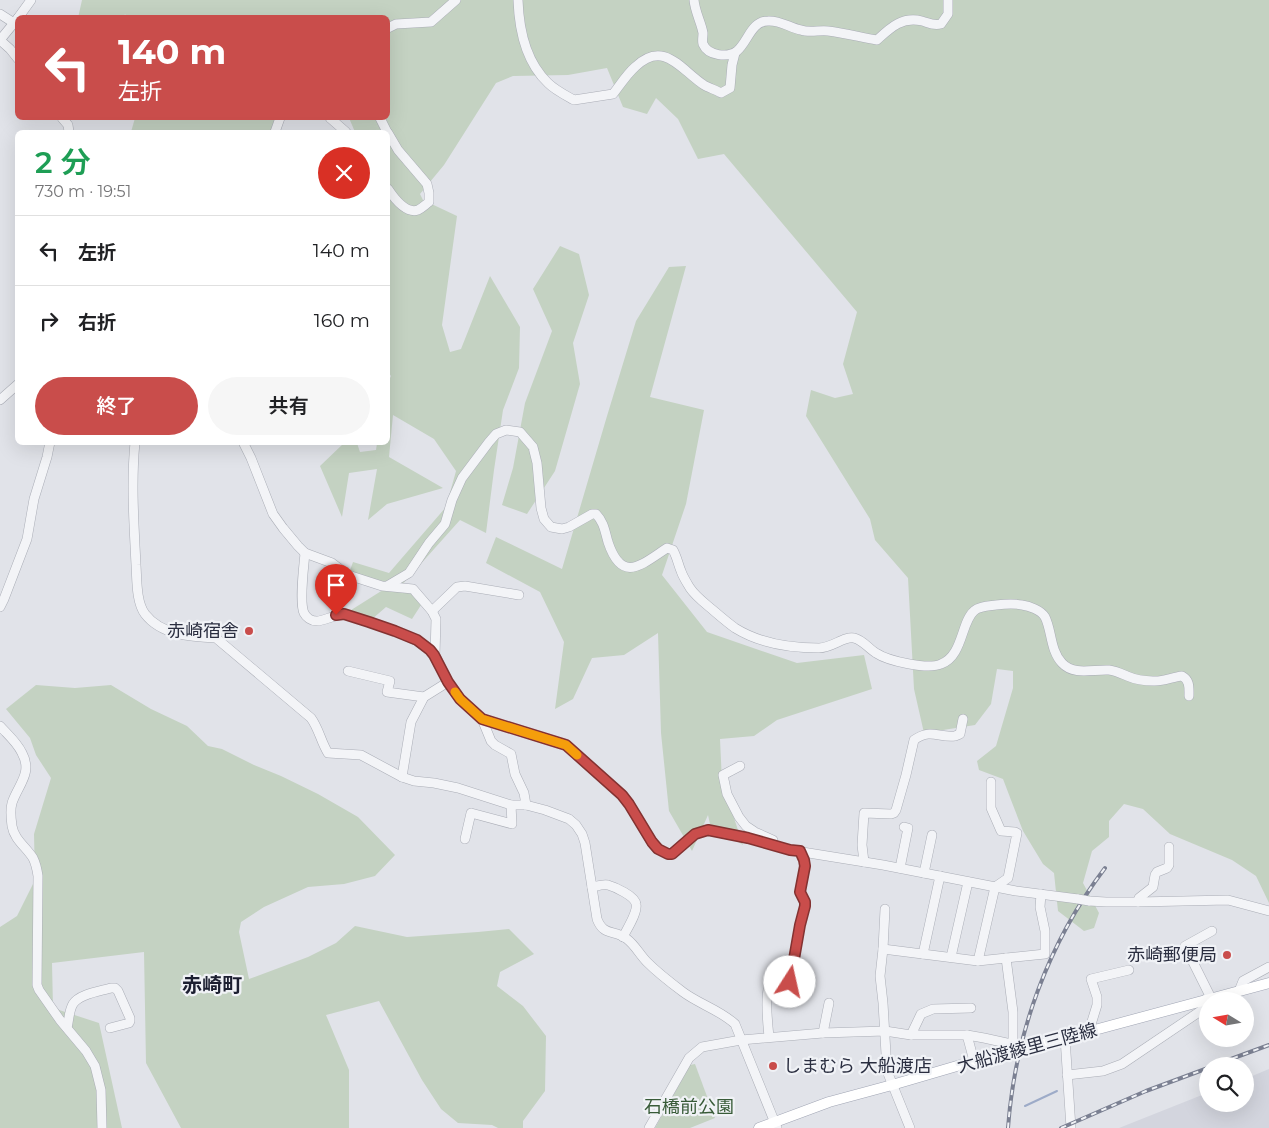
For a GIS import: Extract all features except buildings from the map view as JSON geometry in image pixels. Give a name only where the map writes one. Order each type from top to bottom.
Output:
[{"type":"main road","name":"大船渡綾里三陸線","points":[[1234,992],[1269,983]]},
{"type":"main road","name":"大船渡綾里三陸線","points":[[759,1128],[776,1125],[828,1102],[1199,1002]]},
{"type":"street","points":[[19,15],[31,0]]},
{"type":"street","points":[[390,27],[396,24],[431,22],[456,0]]},
{"type":"street","points":[[518,0],[525,48],[533,65],[548,83],[574,100],[613,94],[635,66],[647,58],[658,55],[676,61],[704,85],[721,93],[730,88],[735,53],[758,23],[767,20],[781,22],[802,31],[826,31],[876,40],[899,22],[910,20],[941,24],[948,14],[948,0]]},
{"type":"street","points":[[694,0],[694,8],[703,33],[703,44],[708,50],[717,54],[729,55],[735,53]]},
{"type":"street","points":[[0,14],[15,19]]},
{"type":"street","points":[[15,20],[0,40],[15,55]]},
{"type":"street","points":[[332,120],[344,130]]},
{"type":"street","points":[[390,138],[427,184],[429,202],[416,211],[401,205],[390,193]]},
{"type":"street","points":[[0,400],[15,387]]},
{"type":"street","points":[[387,586],[409,574],[444,524],[462,478],[496,434],[506,430],[520,432],[533,447],[537,463],[541,508],[544,518],[551,527],[562,529],[569,527],[592,514],[596,514],[601,518],[615,559],[620,565],[629,568],[641,565],[667,548],[673,550],[681,572],[691,589],[733,627],[745,634],[797,648],[823,648],[845,639],[853,638],[861,641],[873,652],[884,658],[914,665],[936,666],[948,660],[954,653],[973,611],[990,606],[1022,605],[1035,609],[1044,616],[1054,649],[1062,662],[1068,667],[1088,671],[1117,671],[1128,677],[1153,682],[1182,676],[1186,678],[1189,684],[1189,696]]},
{"type":"street","points":[[0,606],[27,539],[34,499],[49,445]]},
{"type":"street","points":[[135,445],[133,465],[134,538],[138,589],[144,613],[154,623],[175,633],[216,638],[311,718],[328,753],[361,755],[402,777],[414,781],[458,788],[511,805],[526,805],[569,819],[576,825],[585,843],[597,919],[600,926],[608,932],[628,940],[647,962],[683,992],[728,1017],[738,1028],[776,1125]]},
{"type":"street","points":[[244,445],[273,514],[298,546],[306,553],[332,563],[348,576],[387,586],[413,588],[432,611],[436,619],[434,655]]},
{"type":"street","points":[[306,553],[303,569],[302,606],[308,618],[320,621],[344,614],[417,640],[430,650],[460,699],[482,719],[495,746],[511,754],[515,774],[524,793],[526,805]]},
{"type":"street","points":[[432,611],[457,588],[465,586],[519,596]]},
{"type":"street","points":[[348,671],[390,681],[387,692],[424,696]]},
{"type":"street","points":[[402,777],[411,722],[424,696],[448,682]]},
{"type":"street","points":[[482,719],[566,745],[622,795],[652,842],[658,849],[668,854],[672,854],[679,849],[695,834],[708,830],[748,838],[790,850],[900,868],[995,887],[1089,901],[1228,900],[1269,911]]},
{"type":"street","points":[[864,862],[862,845],[864,813],[894,813],[906,776],[914,740],[926,734],[955,736],[960,734],[963,719]]},
{"type":"street","points":[[0,726],[22,751],[26,761],[24,780],[11,805],[11,816],[12,828],[17,838],[32,857],[37,867],[37,984],[39,990],[60,1020],[86,1051],[95,1066],[100,1090],[102,1128]]},
{"type":"street","points":[[740,766],[723,775],[727,794],[739,817],[746,826],[755,832],[790,850]]},
{"type":"street","points":[[978,961],[995,887],[1008,878],[1017,834],[1015,832],[1001,831],[991,808],[991,782]]},
{"type":"street","points":[[465,839],[471,813],[512,824],[511,805]]},
{"type":"street","points":[[900,868],[908,828],[904,827]]},
{"type":"street","points":[[924,873],[932,835]]},
{"type":"street","points":[[1138,902],[1139,898],[1153,887],[1154,878],[1158,872],[1169,865],[1169,847]]},
{"type":"street","points":[[769,1037],[768,990],[772,982],[790,982],[805,906],[800,892],[805,866],[800,851]]},
{"type":"street","points":[[924,954],[940,876]]},
{"type":"street","points":[[951,957],[968,882]]},
{"type":"street","points":[[592,886],[608,885],[630,896],[635,901],[637,905],[636,911],[623,937]]},
{"type":"street","points":[[883,949],[978,961],[1045,954],[1045,931],[1040,907],[1042,894]]},
{"type":"street","points":[[885,910],[880,976],[887,1071],[910,1128]]},
{"type":"street","points":[[1206,992],[1185,946],[1212,931]]},
{"type":"street","points":[[649,1128],[689,1058],[702,1047],[769,1037],[885,1031],[911,1035],[967,1035],[1011,1044],[1013,1041],[1013,1012],[1006,958]]},
{"type":"street","points":[[1238,991],[1243,981],[1269,968]]},
{"type":"street","points":[[1089,1031],[1098,1005],[1091,978],[1129,970]]},
{"type":"street","points":[[68,1028],[72,1004],[76,1000],[83,996],[115,988],[130,1021],[129,1023],[110,1028]]},
{"type":"street","points":[[823,1033],[830,1003]]},
{"type":"street","points":[[911,1035],[921,1014],[933,1009],[971,1008]]},
{"type":"street","points":[[1067,1075],[1103,1071],[1122,1064],[1199,1012]]},
{"type":"street","points":[[967,1035],[974,1061]]},
{"type":"street","points":[[1065,1038],[1070,1128]]},
{"type":"shaded area","points":[[1269,1069],[1269,1128],[1119,1128],[1199,1096],[1199,1112],[1254,1112],[1254,1075]]},
{"type":"green space","points":[[82,0],[1269,0],[1269,903],[1256,876],[1232,860],[1170,834],[1143,809],[1124,804],[1109,821],[1109,837],[1092,851],[1083,883],[1099,913],[1094,928],[1084,931],[1058,911],[1054,873],[1043,864],[1023,831],[1003,779],[979,770],[977,761],[996,746],[1013,688],[1013,671],[997,669],[991,704],[975,725],[924,733],[914,689],[908,578],[875,540],[870,519],[806,416],[811,390],[835,398],[853,394],[843,364],[857,312],[724,154],[698,159],[678,119],[656,98],[647,114],[623,107],[607,68],[568,75],[513,76],[496,83],[444,165],[420,194],[423,200],[457,216],[442,325],[450,352],[461,349],[490,276],[520,327],[519,368],[503,410],[486,533],[460,520],[401,586],[423,602],[412,619],[386,607],[371,620],[348,612],[386,588],[348,576],[353,562],[389,573],[446,507],[456,471],[434,439],[393,415],[389,457],[443,488],[387,504],[368,520],[377,469],[349,473],[342,517],[320,466],[342,445],[358,445],[360,452],[376,450],[377,445],[390,445],[390,130],[354,130],[350,120],[390,120],[390,15],[79,15]]},
{"type":"green space","points":[[134,120],[284,120],[280,130],[132,130]]},
{"type":"green space","points":[[560,246],[579,254],[589,295],[573,343],[580,384],[555,471],[527,514],[502,505],[513,468],[525,403],[552,331],[533,289]]},
{"type":"green space","points":[[686,266],[650,397],[704,410],[686,504],[662,575],[707,632],[797,663],[864,655],[872,689],[777,720],[754,736],[720,739],[722,782],[743,845],[710,824],[708,815],[692,851],[669,811],[661,733],[658,633],[624,655],[592,658],[573,699],[555,709],[564,642],[540,592],[486,563],[496,537],[562,569],[636,321],[669,267]]},
{"type":"green space","points":[[36,685],[75,688],[111,685],[151,709],[187,726],[208,746],[222,749],[281,776],[318,794],[358,817],[395,855],[375,876],[344,884],[308,887],[264,907],[241,922],[239,932],[249,979],[308,957],[336,943],[355,926],[407,937],[509,929],[534,954],[500,972],[497,986],[523,1006],[546,1036],[545,1091],[523,1121],[523,1128],[498,1128],[492,1125],[458,1123],[441,1109],[422,1080],[379,1001],[326,1015],[349,1070],[349,1128],[181,1128],[146,1063],[144,952],[52,963],[53,1008],[99,1023],[122,1128],[0,1128],[0,927],[17,916],[35,880],[34,834],[51,778],[36,755],[30,738],[6,709]]},
{"type":"green space","name":"石橋前公園","points":[[695,1064],[715,1118],[690,1128],[655,1128],[690,1065]]},
{"type":"waterway","points":[[1025,1106],[1057,1091]]},
{"type":"railway","points":[[1008,1128],[1018,1058],[1038,991],[1051,958],[1067,927],[1105,868]]},
{"type":"railway","points":[[1236,1057],[1269,1045]]},
{"type":"railway","points":[[1061,1128],[1146,1091],[1199,1071]]},
{"type":"slow traffic","points":[[455,692],[482,719],[566,745],[577,755]]},
{"type":"place","name":"赤崎宿舎","points":[[249,631]]},
{"type":"place","name":"赤崎郵便局","points":[[1227,955]]},
{"type":"place","name":"しまむら 大船渡店","points":[[773,1066]]},
{"type":"district","name":"赤崎町","points":[[212,985]]},
{"type":"route","points":[[336,615],[344,614],[417,640],[434,655],[448,682],[460,699],[482,719],[566,745],[622,795],[658,849],[672,854],[695,834],[708,830],[800,851],[805,866],[800,895],[805,902],[805,906],[790,982]]}]
